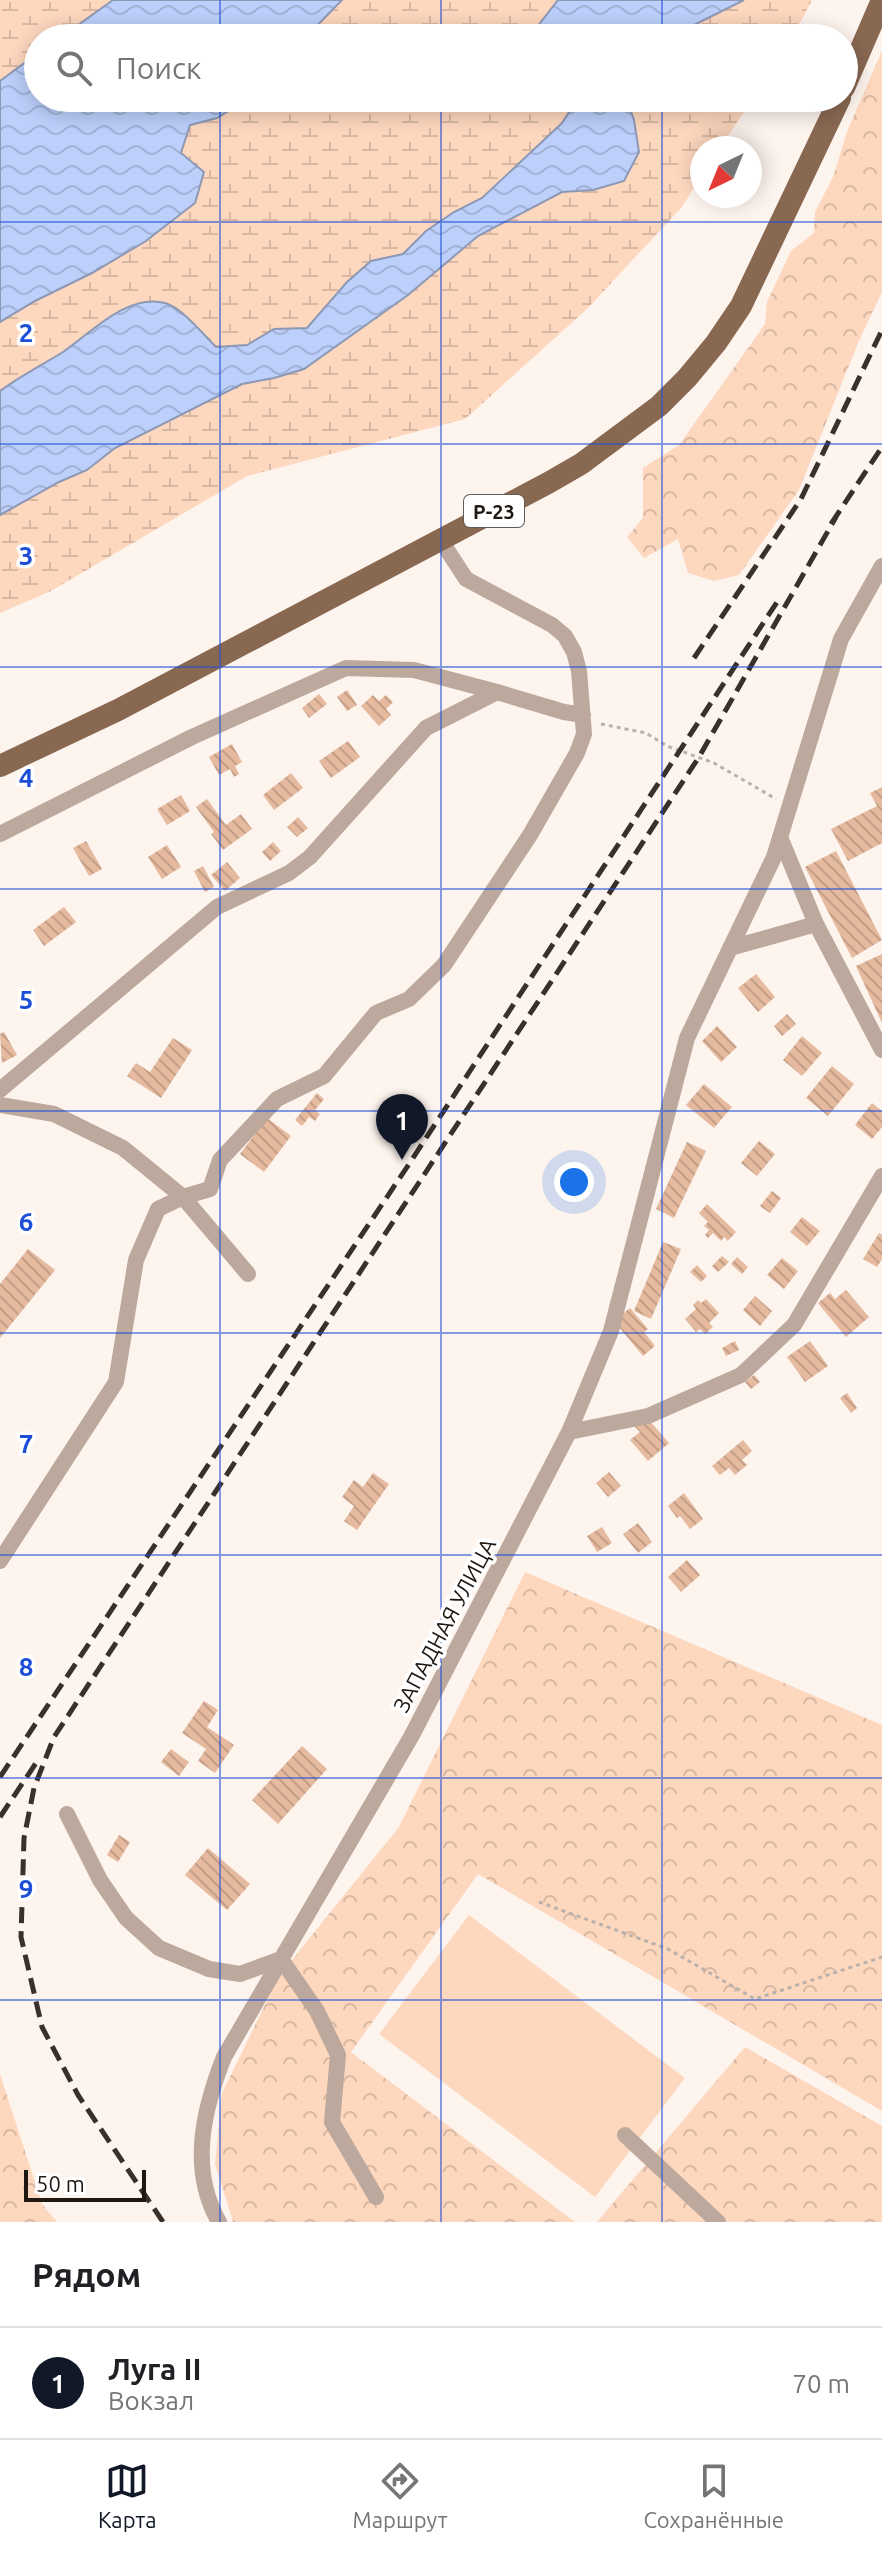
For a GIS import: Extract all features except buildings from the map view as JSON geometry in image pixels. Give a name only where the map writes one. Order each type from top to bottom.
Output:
[{"type":"main road","points":[[858,56],[882,0]]},
{"type":"main road","name":"Р-23","points":[[0,766],[118,710],[581,464],[659,406],[687,378],[741,306],[833,112]]},
{"type":"street","points":[[0,1561],[116,1382],[136,1260],[158,1209],[210,1189],[220,1160],[277,1099],[324,1076],[376,1013],[409,999],[444,965],[530,835],[577,753],[584,734],[583,715],[576,661],[565,636],[552,625],[466,579],[440,539]]},
{"type":"street","name":"ЗАПАДНАЯ УЛИЦА","points":[[219,2222],[207,2193],[202,2159],[203,2125],[210,2092],[224,2057],[411,1737],[569,1432],[611,1331],[687,1038],[774,857],[841,639],[882,566]]},
{"type":"street","points":[[0,834],[192,737],[346,668],[414,670],[583,715]]},
{"type":"street","points":[[0,1090],[217,907],[282,877],[310,857],[426,728],[497,692]]},
{"type":"street","points":[[780,837],[816,924],[882,1050]]},
{"type":"street","points":[[730,948],[816,924]]},
{"type":"street","points":[[0,1105],[54,1114],[123,1148],[183,1197],[248,1274]]},
{"type":"street","points":[[569,1432],[648,1416],[741,1375],[794,1325],[882,1176]]},
{"type":"street","points":[[67,1814],[100,1880],[126,1918],[159,1948],[209,1969],[240,1974],[281,1959],[317,2011],[338,2055],[332,2122],[376,2197]]},
{"type":"street","points":[[625,2135],[718,2222]]},
{"type":"path","points":[[583,715],[593,722],[646,733],[667,746],[714,763],[789,807]]},
{"type":"path","points":[[539,1902],[668,1949],[755,1999],[882,1957]]},
{"type":"green space","points":[[0,0],[812,0],[799,24],[24,24],[24,112],[744,112],[728,136],[690,136],[690,194],[681,208],[587,309],[465,419],[247,476],[51,591],[0,613]]},
{"type":"green space","points":[[882,51],[882,292],[858,343],[799,490],[739,575],[714,581],[688,573],[678,539],[644,558],[627,537],[643,518],[643,468],[679,445],[765,324],[767,302],[791,251],[814,233],[815,212],[833,177],[858,106]]},
{"type":"green space","points":[[525,1572],[882,1725],[882,2111],[478,1874],[351,2052],[575,2222],[233,2222],[215,2164],[222,2093],[279,1976],[399,1827]]},
{"type":"green space","points":[[469,1915],[685,2078],[595,2197],[379,2034]]},
{"type":"green space","points":[[745,2047],[882,2126],[882,2222],[597,2222]]},
{"type":"green space","points":[[0,2074],[42,2204],[57,2222],[0,2222]]},
{"type":"water","points":[[113,0],[342,0],[319,24],[80,24]]},
{"type":"water","points":[[558,0],[744,0],[696,24],[539,24]]},
{"type":"water","points":[[24,63],[24,112],[227,112],[217,118],[190,125],[181,153],[204,172],[195,203],[146,241],[0,322],[0,81]]},
{"type":"water","points":[[569,112],[631,112],[639,152],[624,181],[593,190],[562,192],[478,236],[408,295],[304,369],[242,384],[115,448],[87,470],[0,515],[0,391],[63,352],[123,309],[151,301],[165,303],[178,310],[216,347],[247,345],[274,329],[307,328],[347,282],[371,261],[403,254],[426,231],[482,198],[562,123]]},
{"type":"railway","points":[[694,658],[801,499],[882,330]]},
{"type":"railway","points":[[831,524],[882,447]]},
{"type":"railway","points":[[163,2222],[78,2095],[42,2027],[21,1937],[24,1838],[34,1788],[54,1737],[699,757],[836,517]]},
{"type":"railway","points":[[0,1777],[409,1164],[781,596]]},
{"type":"railway","points":[[0,1817],[36,1763]]},
{"type":"place","name":"Луга II","points":[[402,1160]]}]
